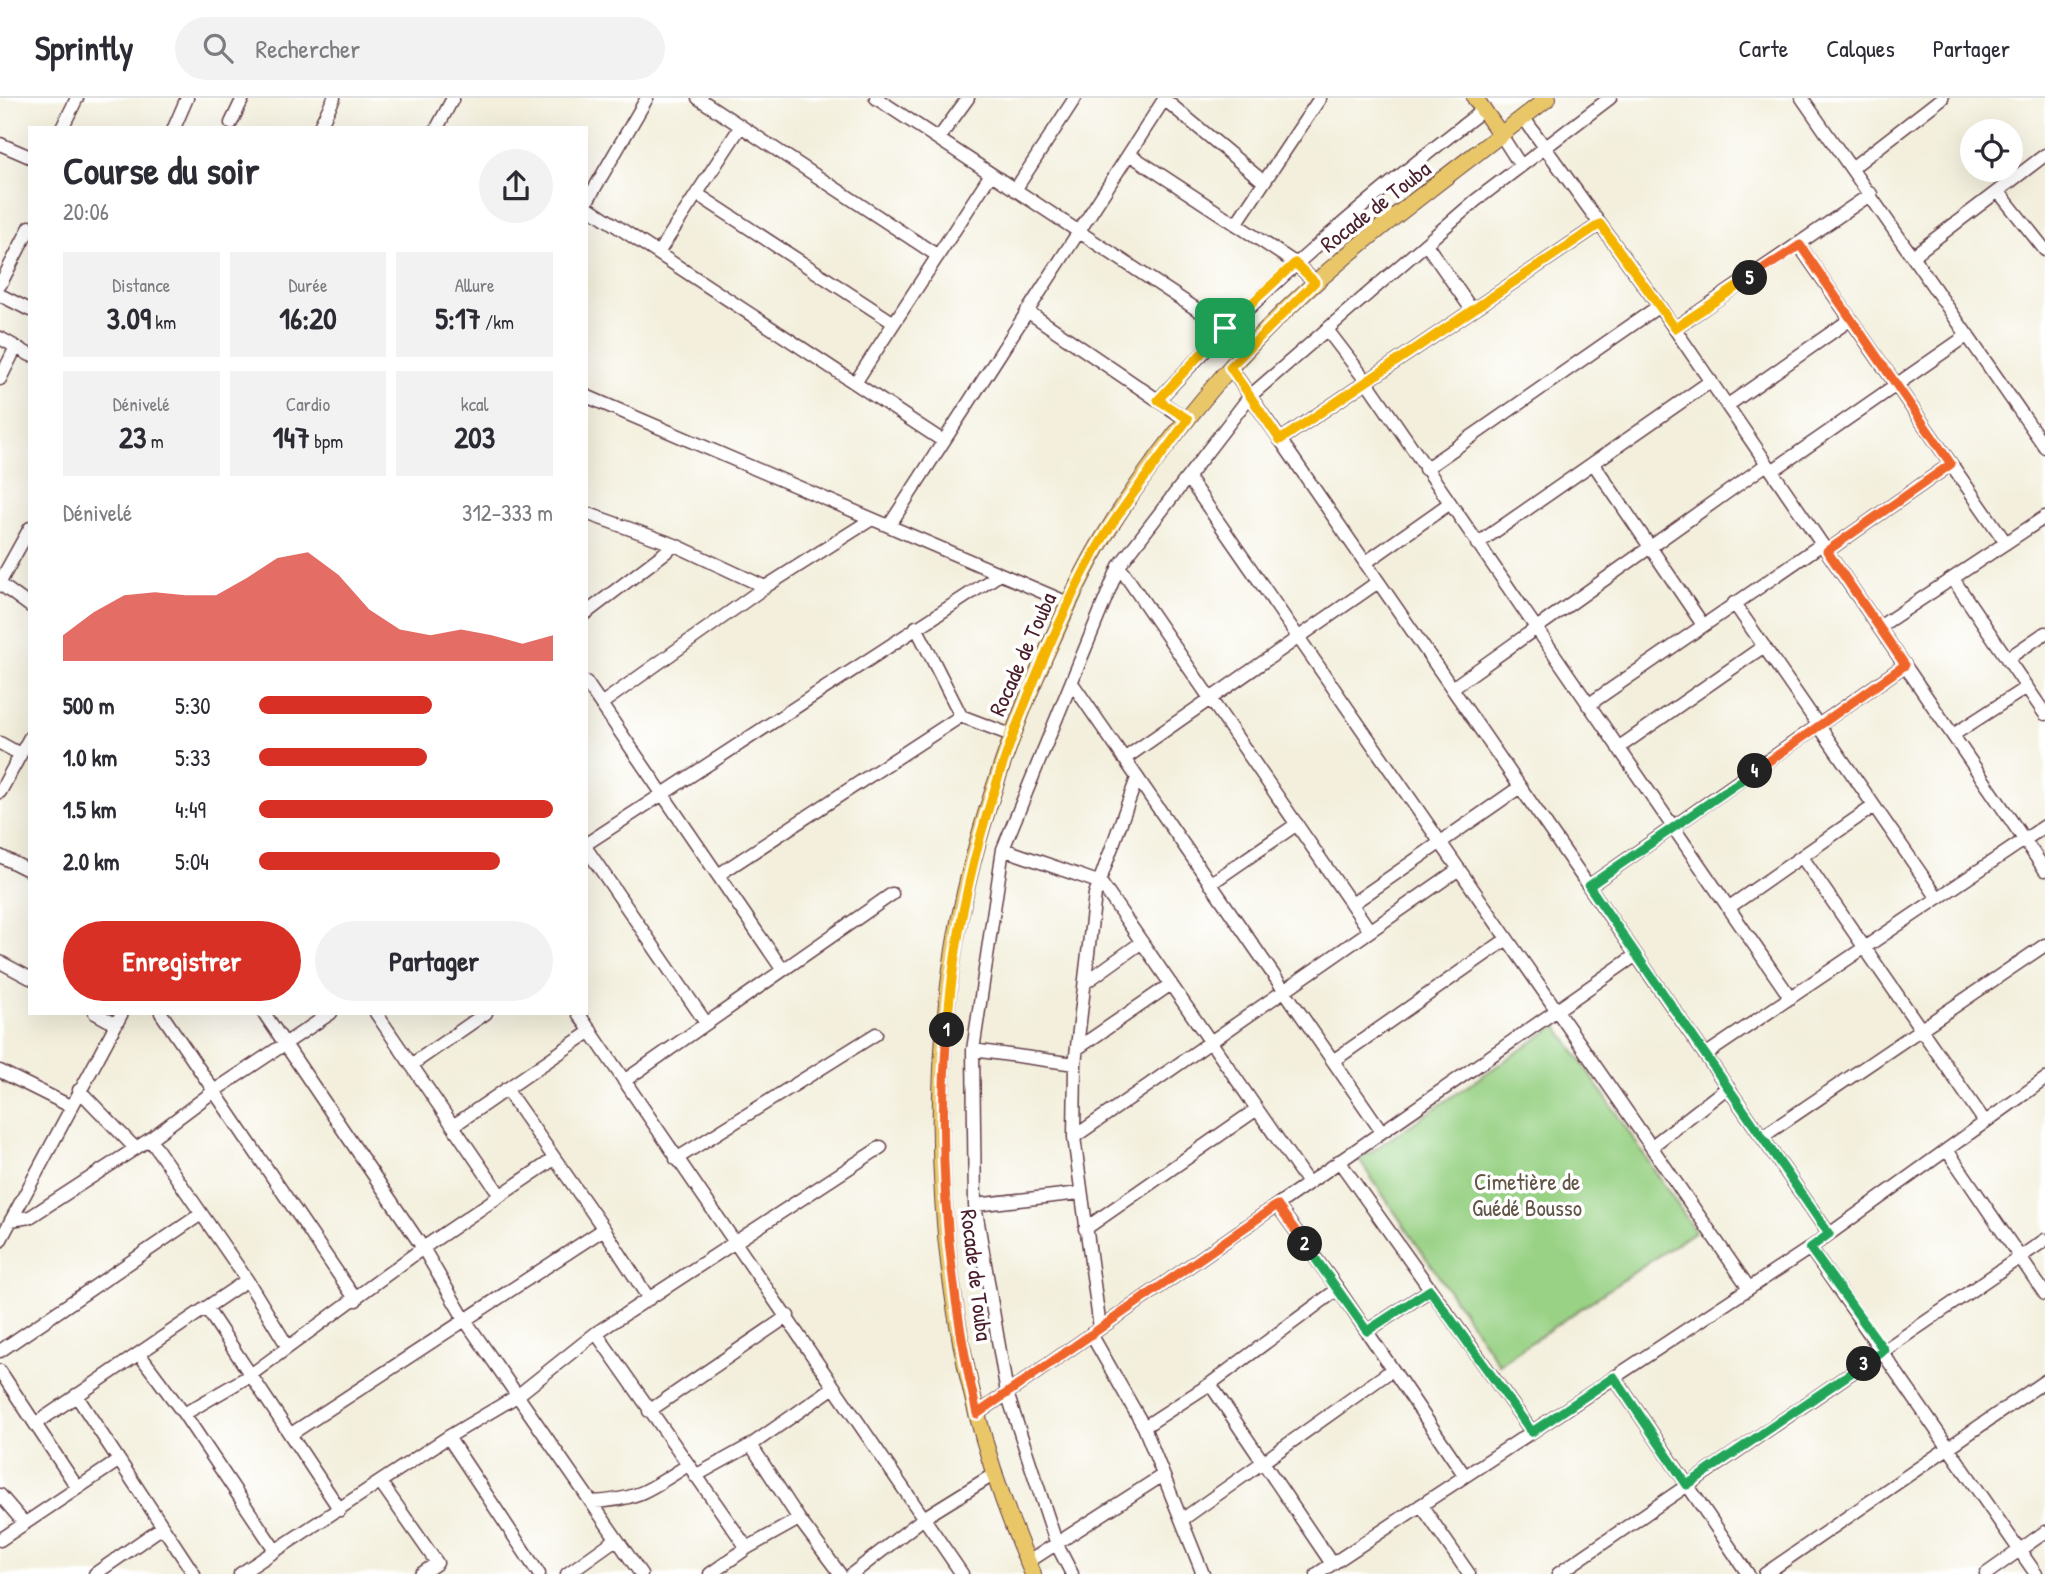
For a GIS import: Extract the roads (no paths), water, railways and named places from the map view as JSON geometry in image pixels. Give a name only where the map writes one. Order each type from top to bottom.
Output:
[{"type":"main road","name":"Rocade de Touba","points":[[1030,1568],[977,1414],[950,1265],[941,1099],[951,971],[965,895],[1011,735],[1068,603],[1106,533],[1188,419],[1230,367],[1315,282],[1548,98]]},
{"type":"main road","points":[[1479,104],[1501,135]]},
{"type":"street","points":[[63,126],[77,98]]},
{"type":"street","points":[[175,126],[187,98]]},
{"type":"street","points":[[230,122],[243,98]]},
{"type":"street","points":[[320,126],[334,98]]},
{"type":"street","points":[[439,126],[453,98]]},
{"type":"street","points":[[588,201],[647,98]]},
{"type":"street","points":[[698,98],[938,256]]},
{"type":"street","points":[[876,98],[1225,328]]},
{"type":"street","points":[[938,139],[968,98]]},
{"type":"street","points":[[1015,190],[1075,98]]},
{"type":"street","points":[[1236,224],[1320,98]]},
{"type":"street","points":[[1072,1574],[1057,1545],[1007,1393],[975,1205],[973,1050],[1003,849],[1119,566],[1250,397],[1426,244],[1610,98]]},
{"type":"street","points":[[1802,98],[1853,167],[2045,447]]},
{"type":"street","points":[[888,526],[1165,99],[1264,182]]},
{"type":"street","points":[[1853,167],[1935,100]]},
{"type":"street","points":[[1158,400],[1225,328],[1295,263],[1479,104]]},
{"type":"street","points":[[1523,117],[1660,306],[2045,870]]},
{"type":"street","points":[[658,253],[741,126]]},
{"type":"street","points":[[1501,135],[1521,166]]},
{"type":"street","points":[[0,145],[28,156]]},
{"type":"street","points":[[1129,154],[1295,263],[1315,282]]},
{"type":"street","points":[[1913,256],[2045,155]]},
{"type":"street","points":[[855,383],[991,174]]},
{"type":"street","points":[[1998,191],[2045,250]]},
{"type":"street","points":[[696,194],[894,323]]},
{"type":"street","points":[[1675,328],[1871,194]]},
{"type":"street","points":[[588,206],[943,441]]},
{"type":"street","points":[[1280,440],[1600,224]]},
{"type":"street","points":[[0,285],[28,231]]},
{"type":"street","points":[[1426,244],[1472,310]]},
{"type":"street","points":[[1800,245],[2006,543]]},
{"type":"street","points":[[0,295],[28,309]]},
{"type":"street","points":[[1425,469],[1660,306]]},
{"type":"street","points":[[1027,311],[1188,419]]},
{"type":"street","points":[[1727,405],[1851,319]]},
{"type":"street","points":[[1328,331],[1367,382],[1790,997]]},
{"type":"street","points":[[1452,688],[1770,467],[1968,335]]},
{"type":"street","points":[[0,338],[28,354]]},
{"type":"street","points":[[0,379],[16,347]]},
{"type":"street","points":[[1230,367],[1829,1234]]},
{"type":"street","points":[[1477,544],[1711,381]]},
{"type":"street","points":[[588,402],[1068,603]]},
{"type":"street","points":[[1593,463],[1703,625]]},
{"type":"street","points":[[1588,705],[1734,603],[1951,464]]},
{"type":"street","points":[[1188,478],[1749,1288]]},
{"type":"street","points":[[1365,563],[1450,503]]},
{"type":"street","points":[[588,514],[675,545],[765,587]]},
{"type":"street","points":[[1879,627],[2045,517]]},
{"type":"street","points":[[601,704],[765,587],[872,519]]},
{"type":"street","points":[[28,532],[0,583],[28,604]]},
{"type":"street","points":[[588,612],[675,545]]},
{"type":"street","points":[[1119,566],[1370,931]]},
{"type":"street","points":[[588,845],[916,626],[1000,574]]},
{"type":"street","points":[[1953,579],[2045,714]]},
{"type":"street","points":[[1124,759],[1378,582]]},
{"type":"street","points":[[1734,603],[1937,897]]},
{"type":"street","points":[[916,626],[961,716],[1011,735]]},
{"type":"street","points":[[2007,659],[2045,632]]},
{"type":"street","points":[[1618,748],[1764,646]]},
{"type":"street","points":[[1589,886],[1905,665]]},
{"type":"street","points":[[1072,683],[1382,1132]]},
{"type":"street","points":[[588,685],[782,969]]},
{"type":"street","points":[[1953,735],[2027,687]]},
{"type":"street","points":[[718,875],[961,716]]},
{"type":"street","points":[[0,792],[28,740]]},
{"type":"street","points":[[0,743],[20,754]]},
{"type":"street","points":[[1137,778],[1095,894],[1075,1063],[1074,1137],[1095,1331],[1144,1427],[1203,1574]]},
{"type":"street","points":[[1352,904],[1520,787]]},
{"type":"street","points":[[1728,908],[1874,806]]},
{"type":"street","points":[[1210,884],[1297,824]]},
{"type":"street","points":[[1705,1055],[2045,826]]},
{"type":"street","points":[[588,849],[706,1023]]},
{"type":"street","points":[[1003,849],[1101,883],[1308,1183]]},
{"type":"street","points":[[0,856],[28,870]]},
{"type":"street","points":[[1802,857],[1985,1122]]},
{"type":"street","points":[[1074,1137],[1459,869]]},
{"type":"street","points":[[624,1081],[892,894]]},
{"type":"street","points":[[1332,1061],[1507,939]]},
{"type":"street","points":[[1086,982],[1142,943]]},
{"type":"street","points":[[1762,1137],[2045,945]]},
{"type":"street","points":[[977,1414],[1636,955]]},
{"type":"street","points":[[0,962],[28,977]]},
{"type":"street","points":[[1078,1048],[1171,984]]},
{"type":"street","points":[[162,1015],[356,1300]]},
{"type":"street","points":[[265,1015],[423,1248],[465,1320],[641,1574]]},
{"type":"street","points":[[11,1220],[30,1217],[150,1139],[214,1091],[328,1015]]},
{"type":"street","points":[[377,1015],[500,1195]]},
{"type":"street","points":[[411,1065],[483,1015]]},
{"type":"street","points":[[580,1015],[676,1159],[788,1317],[962,1574]]},
{"type":"street","points":[[0,1241],[119,1019]]},
{"type":"street","points":[[453,1126],[591,1031]]},
{"type":"street","points":[[676,1159],[876,1034]]},
{"type":"street","points":[[973,1050],[1075,1063]]},
{"type":"street","points":[[0,1071],[70,1106]]},
{"type":"street","points":[[1317,1574],[1810,1248],[2044,1081]]},
{"type":"street","points":[[1652,1146],[1728,1087]]},
{"type":"street","points":[[506,1089],[604,1229],[649,1300]]},
{"type":"street","points":[[79,1090],[135,1148]]},
{"type":"street","points":[[1085,1229],[1257,1109]]},
{"type":"street","points":[[150,1139],[247,1280],[288,1347]]},
{"type":"street","points":[[240,1574],[448,1437],[517,1396],[596,1333],[881,1147]]},
{"type":"street","points":[[1947,1150],[2045,1294]]},
{"type":"street","points":[[184,1414],[249,1376],[356,1300],[423,1248],[554,1158]]},
{"type":"street","points":[[1339,1161],[1532,1432]]},
{"type":"street","points":[[975,1205],[1080,1193]]},
{"type":"street","points":[[1277,1205],[1338,1289],[1465,1476]]},
{"type":"street","points":[[0,1351],[201,1214]]},
{"type":"street","points":[[292,1434],[604,1229]]},
{"type":"street","points":[[1558,1574],[2045,1240]]},
{"type":"street","points":[[1810,1248],[1884,1350],[2036,1574]]},
{"type":"street","points":[[36,1424],[247,1280]]},
{"type":"street","points":[[1144,1427],[1210,1384],[1338,1289]]},
{"type":"street","points":[[1367,1331],[1430,1290]]},
{"type":"street","points":[[207,1309],[340,1510]]},
{"type":"street","points":[[649,1411],[788,1317]]},
{"type":"street","points":[[596,1333],[747,1548]]},
{"type":"street","points":[[140,1355],[184,1414],[275,1550]]},
{"type":"street","points":[[1183,1519],[1265,1464],[1392,1370]]},
{"type":"street","points":[[0,1371],[77,1487]]},
{"type":"street","points":[[1614,1377],[1748,1574]]},
{"type":"street","points":[[1765,1574],[2045,1381]]},
{"type":"street","points":[[1210,1384],[1332,1564]]},
{"type":"street","points":[[591,1502],[624,1500],[751,1445],[834,1387]]},
{"type":"street","points":[[76,1395],[161,1528],[194,1574]]},
{"type":"street","points":[[448,1437],[539,1574]]},
{"type":"street","points":[[751,1445],[799,1519],[840,1574]]},
{"type":"street","points":[[0,1539],[118,1461]]},
{"type":"street","points":[[852,1574],[925,1517],[996,1473]]},
{"type":"street","points":[[1030,1568],[1057,1545],[1163,1475]]},
{"type":"street","points":[[381,1483],[441,1568],[421,1574]]},
{"type":"street","points":[[0,1494],[24,1523]]},
{"type":"street","points":[[1421,1505],[1469,1574]]},
{"type":"street","points":[[710,1574],[747,1548],[799,1519]]},
{"type":"street","points":[[95,1574],[161,1528]]},
{"type":"street","points":[[1986,1574],[2045,1532]]},
{"type":"street","points":[[567,1574],[616,1539]]},
{"type":"park label","name":"Cimetière de Guédé Bousso","points":[[1527,1194]]}]
